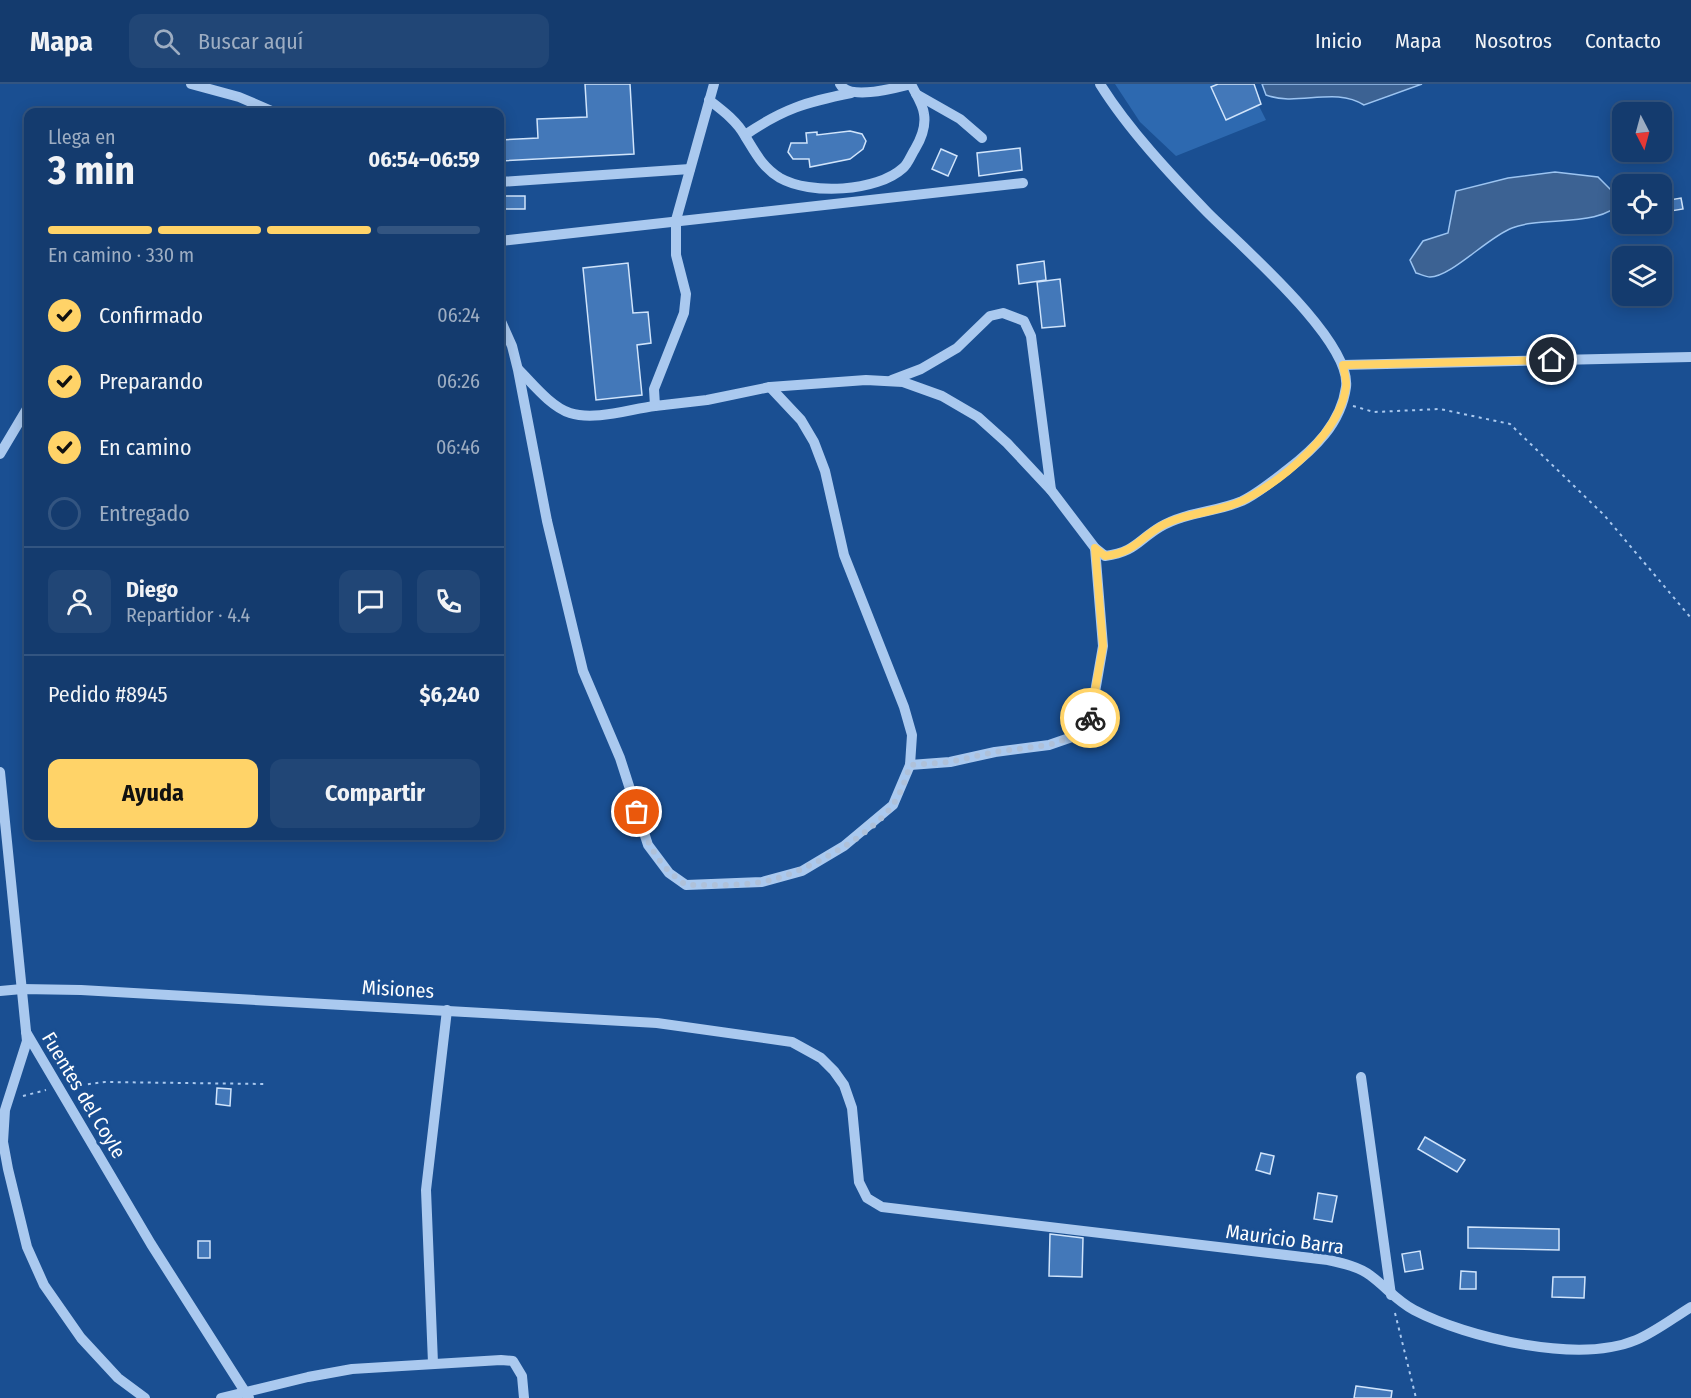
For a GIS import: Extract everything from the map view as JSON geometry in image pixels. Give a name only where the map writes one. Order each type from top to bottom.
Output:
[{"type":"street","points":[[191,84],[239,97],[265,108]]},
{"type":"street","points":[[655,406],[654,389],[684,313],[686,294],[676,255],[676,220],[714,84]]},
{"type":"street","points":[[840,84],[843,89],[851,93]]},
{"type":"street","points":[[519,370],[551,401],[569,413],[591,416],[707,400],[770,387],[866,380],[903,382],[942,396],[978,417],[1007,443],[1051,490],[1095,548],[1105,556],[1126,553],[1160,526],[1243,500],[1312,450],[1328,431],[1346,386],[1343,365],[1302,305],[1207,211],[1135,130],[1100,84]]},
{"type":"street","points":[[709,100],[727,114],[745,135],[750,149],[764,166],[781,178],[812,188],[850,188],[886,180],[904,168],[921,137],[925,113],[913,88]]},
{"type":"street","points":[[745,135],[774,116],[803,103],[851,93],[913,88],[960,119],[982,138]]},
{"type":"street","points":[[504,182],[690,169]]},
{"type":"street","points":[[504,241],[1023,183]]},
{"type":"street","points":[[889,381],[921,369],[957,348],[990,316],[1003,313],[1024,321],[1031,336],[1051,490]]},
{"type":"street","points":[[504,329],[519,370],[547,521],[582,671],[620,758],[648,846],[669,873],[686,885],[762,882],[802,871],[844,846],[873,825],[893,805],[910,765],[912,735],[904,707],[844,555],[825,471],[814,442],[801,420],[770,387]]},
{"type":"street","points":[[1343,365],[1691,357]]},
{"type":"street","points":[[0,454],[24,414]]},
{"type":"street","points":[[910,765],[950,762],[1002,751],[1049,745],[1075,736],[1090,721],[1103,646],[1095,548]]},
{"type":"street","name":"Fuentes del Coyle","points":[[0,772],[26,1032],[151,1244],[247,1396]]},
{"type":"street","name":"Misiones","points":[[0,991],[22,988],[657,1023],[792,1042],[821,1058],[844,1085],[852,1108],[859,1182],[867,1198],[882,1207]]},
{"type":"street","points":[[433,1363],[426,1190],[447,1010]]},
{"type":"street","points":[[26,1032],[27,1041],[8,1101],[3,1142],[27,1246],[44,1285],[81,1338],[118,1378],[145,1398]]},
{"type":"street","points":[[1361,1077],[1391,1295]]},
{"type":"street","name":"Mauricio Barra","points":[[882,1207],[1328,1260],[1370,1275],[1391,1295],[1412,1309],[1441,1323],[1531,1346],[1581,1350],[1612,1347],[1636,1340],[1691,1307]]},
{"type":"street","points":[[221,1398],[247,1396],[308,1377],[352,1369],[433,1363],[513,1361],[522,1376],[524,1398]]},
{"type":"path","points":[[1341,403],[1374,412],[1440,409],[1510,424],[1604,515],[1691,618]]},
{"type":"path","points":[[8,1101],[39,1091],[105,1082],[265,1084]]},
{"type":"path","points":[[1391,1295],[1416,1398]]},
{"type":"shaded area","points":[[1115,84],[1248,84],[1266,120],[1176,156],[1140,122]]},
{"type":"shaded area","points":[[1262,84],[1422,84],[1364,105],[1341,97],[1278,98],[1266,95]]},
{"type":"shaded area","points":[[1555,172],[1598,177],[1612,191],[1612,209],[1586,218],[1512,228],[1492,239],[1448,271],[1428,277],[1416,273],[1410,260],[1423,241],[1448,233],[1456,191],[1508,178]]},
{"type":"building","points":[[585,84],[630,84],[634,154],[504,161],[504,140],[538,138],[537,119],[587,117]]},
{"type":"building","points":[[1218,84],[1254,84],[1261,104],[1226,120],[1211,87]]},
{"type":"building","points":[[850,131],[862,134],[866,141],[863,149],[850,159],[810,167],[809,159],[793,159],[788,152],[791,143],[807,143],[806,133],[817,132],[817,135]]},
{"type":"building","points":[[1020,148],[1022,170],[979,176],[977,153]]},
{"type":"building","points":[[941,149],[957,156],[948,176],[932,169]]},
{"type":"building","points":[[504,196],[525,196],[525,209],[504,209]]},
{"type":"building","points":[[1681,198],[1683,209],[1672,211],[1672,200]]},
{"type":"building","points":[[1044,261],[1046,280],[1019,284],[1017,265]]},
{"type":"building","points":[[628,263],[633,313],[648,312],[651,343],[637,345],[642,395],[596,400],[583,268]]},
{"type":"building","points":[[1060,279],[1065,326],[1042,328],[1037,282]]},
{"type":"building","points":[[217,1088],[231,1089],[230,1106],[216,1104]]},
{"type":"building","points":[[1425,1137],[1465,1160],[1457,1172],[1418,1149]]},
{"type":"building","points":[[1261,1153],[1274,1156],[1270,1174],[1256,1170]]},
{"type":"building","points":[[1318,1193],[1337,1196],[1332,1222],[1314,1219]]},
{"type":"building","points":[[1468,1227],[1559,1229],[1559,1250],[1468,1248]]},
{"type":"building","points":[[1050,1234],[1083,1238],[1082,1277],[1049,1276]]},
{"type":"building","points":[[198,1241],[210,1241],[210,1258],[198,1258]]},
{"type":"building","points":[[1420,1251],[1423,1269],[1405,1272],[1402,1254]]},
{"type":"building","points":[[1461,1271],[1476,1272],[1476,1289],[1460,1289]]},
{"type":"building","points":[[1553,1277],[1585,1277],[1584,1298],[1552,1297]]},
{"type":"building","points":[[1356,1386],[1392,1391],[1391,1398],[1354,1398]]},
{"type":"way so far","points":[[637,812],[648,846],[658,861],[669,873],[686,885],[762,882],[802,871],[844,846],[873,825],[893,805],[904,784],[910,765],[950,762],[994,752],[1049,745],[1075,736],[1090,721],[1090,718]]},
{"type":"route","points":[[1090,718],[1103,646],[1101,592],[1095,548],[1105,556],[1126,553],[1160,526],[1243,500],[1282,474],[1312,450],[1328,431],[1340,408],[1346,386],[1343,365],[1552,360]]}]
